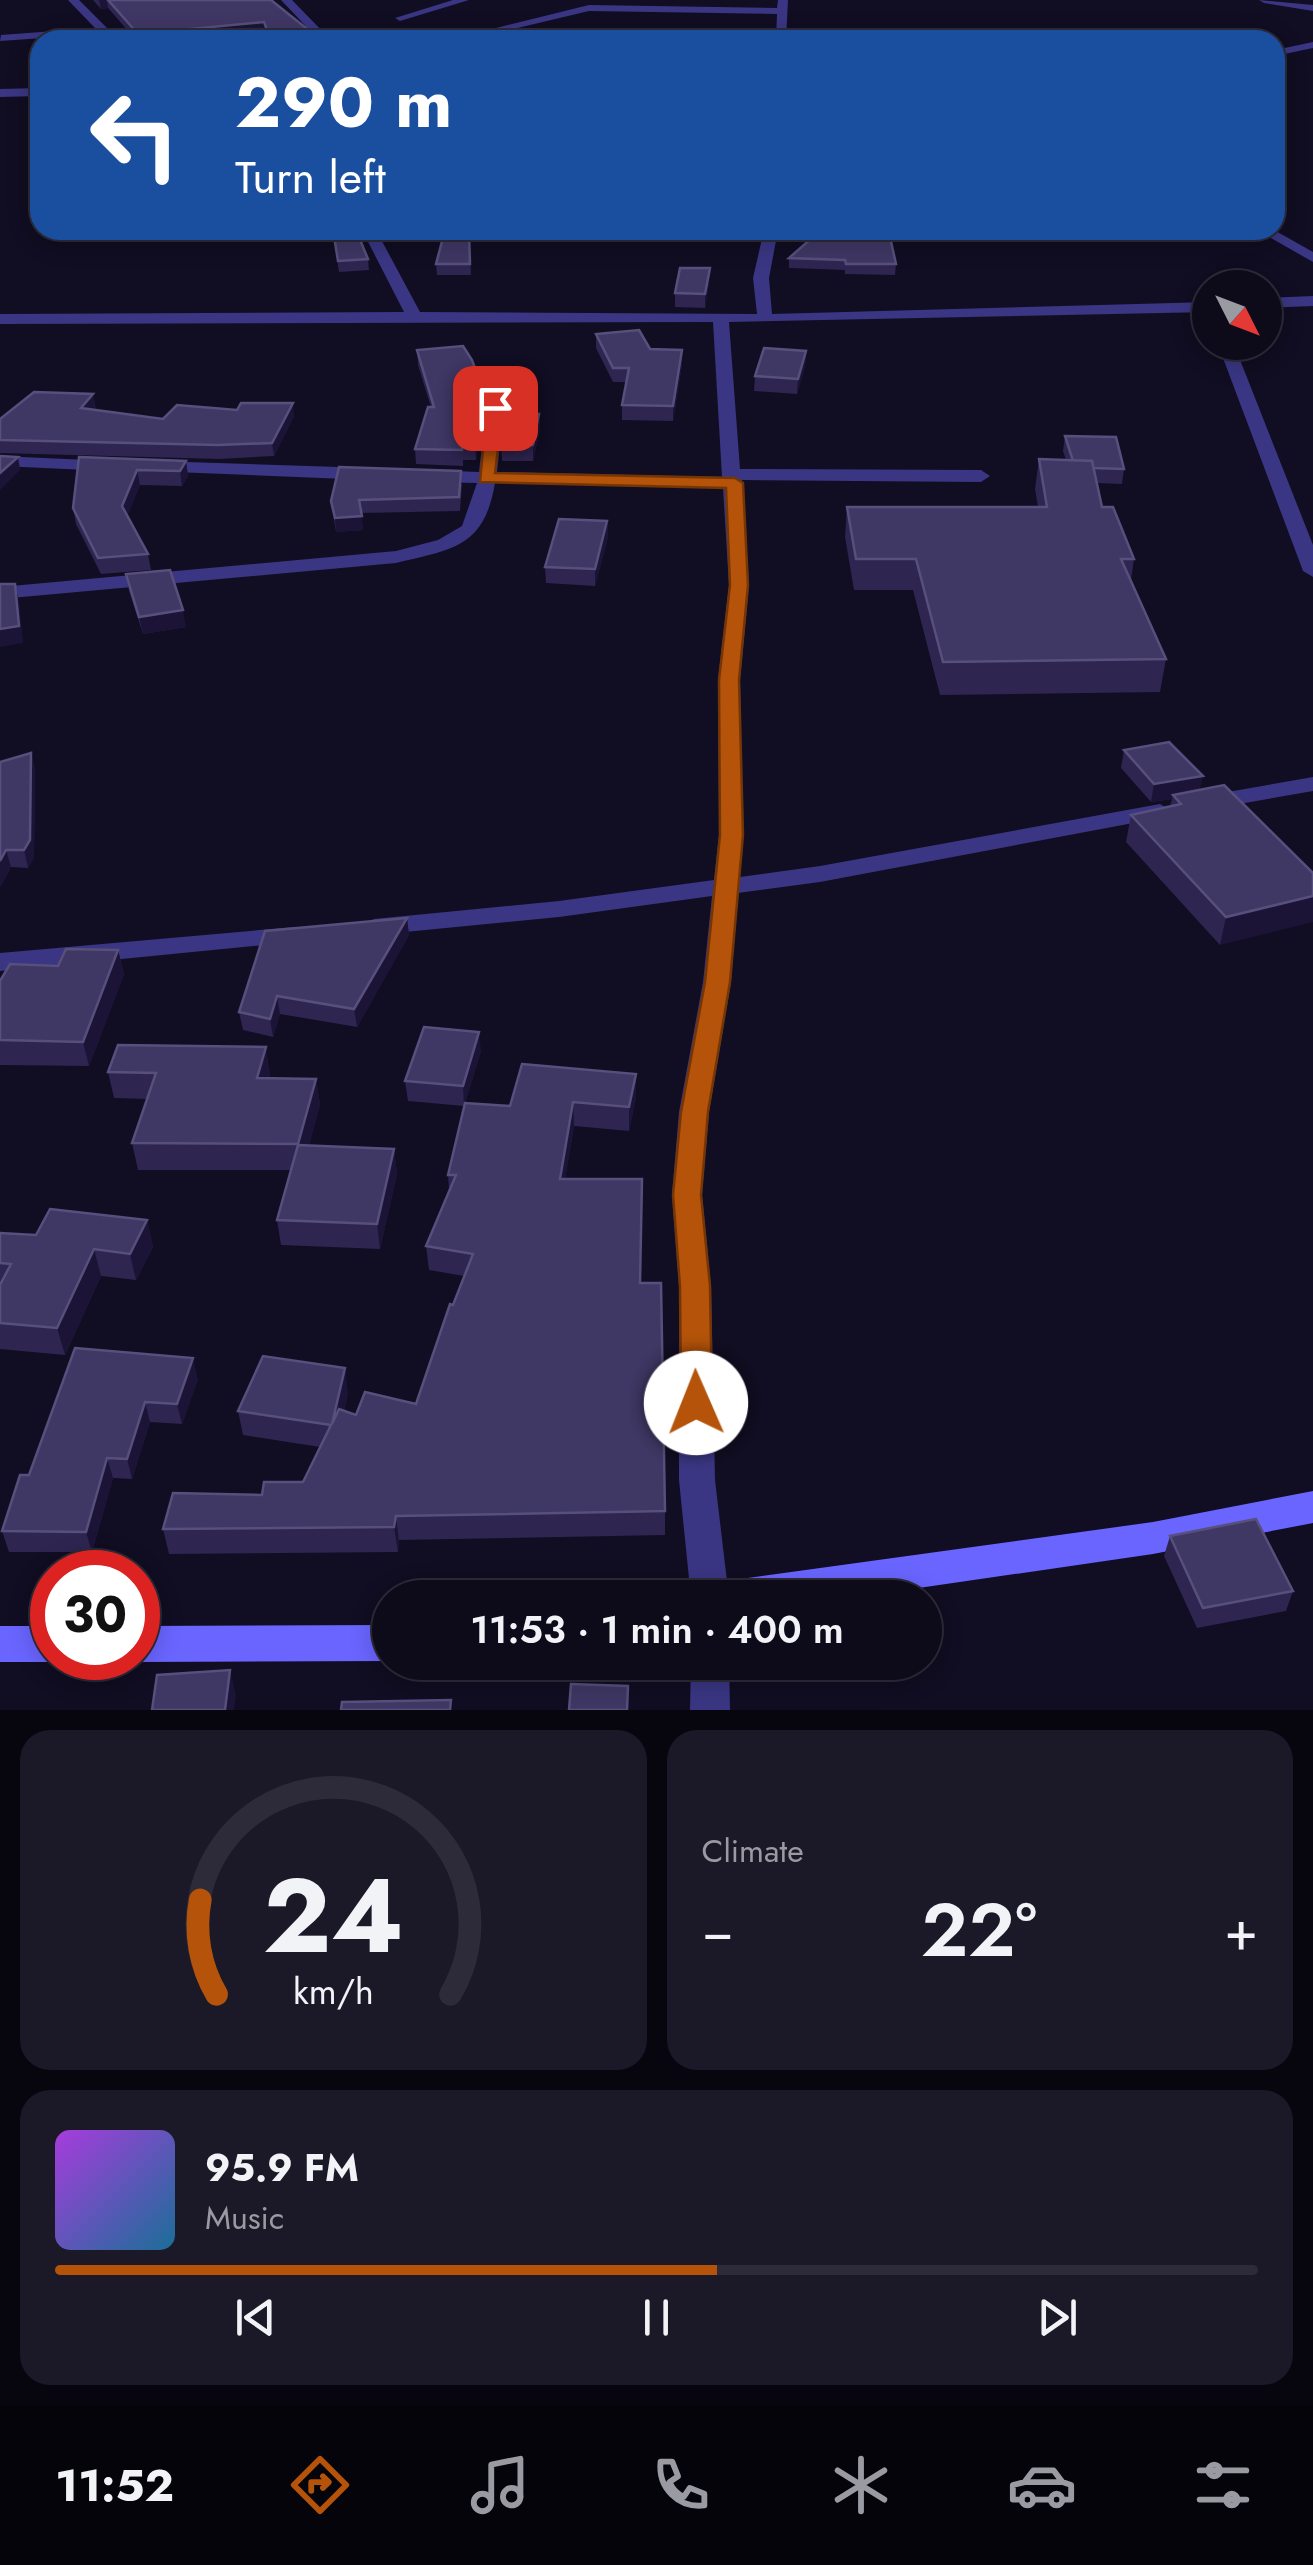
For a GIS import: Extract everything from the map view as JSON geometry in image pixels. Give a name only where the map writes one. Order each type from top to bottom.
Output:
[{"type":"main road","points":[[854,1580],[1153,1538],[1313,1507]]},
{"type":"main road","points":[[0,1644],[30,1644]]},
{"type":"main road","points":[[160,1644],[372,1644]]},
{"type":"street","points":[[73,0],[104,30]]},
{"type":"street","points":[[286,0],[315,30]]},
{"type":"street","points":[[400,18],[464,0]]},
{"type":"street","points":[[1264,0],[1313,8]]},
{"type":"street","points":[[496,30],[589,8],[783,5],[782,30]]},
{"type":"street","points":[[0,38],[30,37]]},
{"type":"street","points":[[1285,51],[1313,46]]},
{"type":"street","points":[[0,92],[30,92]]},
{"type":"street","points":[[375,240],[414,316]]},
{"type":"street","points":[[765,318],[761,278],[769,240]]},
{"type":"street","points":[[1282,240],[1313,258]]},
{"type":"street","points":[[1282,302],[1313,301]]},
{"type":"street","points":[[0,318],[765,318],[1192,307]]},
{"type":"street","points":[[708,1580],[697,1480],[695,1286],[687,1195],[694,1112],[717,982],[733,764],[729,680],[739,585],[721,318]]},
{"type":"street","points":[[1232,360],[1313,570]]},
{"type":"street","points":[[0,593],[396,557],[468,533],[486,478],[495,408]]},
{"type":"street","points":[[0,461],[486,478],[981,476]]},
{"type":"street","points":[[0,962],[559,909],[820,874],[1313,784]]},
{"type":"street","points":[[710,1680],[710,1710]]},
{"type":"building","points":[[108,0],[271,0],[308,30],[267,30],[264,22],[134,30]]},
{"type":"building","points":[[335,240],[360,240],[368,259],[338,261]]},
{"type":"building","points":[[442,240],[469,240],[470,264],[436,264]]},
{"type":"building","points":[[810,240],[891,240],[896,264],[846,264],[845,260],[789,258]]},
{"type":"building","points":[[680,268],[710,268],[705,294],[675,293]]},
{"type":"building","points":[[639,330],[650,349],[682,350],[673,406],[622,405],[629,368],[613,368],[596,334]]},
{"type":"building","points":[[463,346],[483,390],[475,445],[462,444],[462,450],[415,449],[428,407],[434,407],[417,350]]},
{"type":"building","points":[[764,348],[806,351],[798,379],[755,376]]},
{"type":"building","points":[[34,392],[93,394],[81,408],[163,419],[177,405],[237,410],[241,403],[293,403],[272,443],[0,440],[0,419]]},
{"type":"building","points":[[505,413],[539,414],[533,445],[501,445]]},
{"type":"building","points":[[1065,436],[1116,437],[1124,469],[1093,468],[1092,461],[1073,461]]},
{"type":"building","points":[[0,456],[18,457],[0,473]]},
{"type":"building","points":[[79,457],[186,461],[180,471],[137,470],[122,506],[148,554],[98,558],[73,508]]},
{"type":"building","points":[[1039,459],[1092,461],[1102,507],[1113,507],[1134,559],[1121,559],[1166,659],[943,662],[916,559],[856,559],[847,507],[1047,507]]},
{"type":"building","points":[[339,467],[461,471],[459,497],[359,500],[362,516],[335,518],[331,501]]},
{"type":"building","points":[[559,519],[607,521],[595,569],[545,567]]},
{"type":"building","points":[[170,570],[183,610],[139,617],[126,574]]},
{"type":"building","points":[[0,584],[15,584],[19,626],[0,629]]},
{"type":"building","points":[[1169,742],[1203,776],[1154,784],[1124,750]]},
{"type":"building","points":[[31,753],[30,840],[24,850],[6,850],[0,861],[0,762]]},
{"type":"building","points":[[1224,785],[1313,873],[1313,896],[1226,917],[1131,815],[1181,804],[1173,795]]},
{"type":"building","points":[[407,918],[354,1009],[277,996],[270,1019],[239,1012],[265,931]]},
{"type":"building","points":[[66,949],[118,950],[83,1042],[0,1040],[0,981],[10,964],[58,966]]},
{"type":"building","points":[[424,1027],[479,1032],[463,1086],[405,1081]]},
{"type":"building","points":[[118,1045],[266,1047],[257,1078],[316,1079],[298,1144],[132,1143],[156,1073],[108,1072]]},
{"type":"building","points":[[522,1064],[636,1074],[629,1107],[573,1102],[560,1179],[642,1179],[640,1283],[661,1283],[665,1511],[396,1516],[394,1527],[163,1529],[173,1493],[262,1495],[264,1482],[303,1482],[331,1425],[238,1411],[263,1356],[345,1368],[332,1424],[339,1409],[356,1415],[365,1392],[416,1404],[450,1304],[453,1305],[473,1254],[426,1246],[456,1175],[448,1175],[465,1103],[510,1106]]},
{"type":"building","points":[[298,1145],[394,1149],[377,1224],[277,1220]]},
{"type":"building","points":[[50,1209],[147,1220],[130,1254],[94,1249],[57,1328],[0,1323],[0,1285],[11,1264],[0,1263],[0,1233],[36,1235]]},
{"type":"building","points":[[75,1348],[193,1358],[177,1404],[145,1402],[127,1459],[107,1458],[86,1532],[2,1531],[20,1475],[29,1475]]},
{"type":"building","points":[[1256,1519],[1293,1591],[1203,1608],[1170,1536]]},
{"type":"building","points":[[230,1670],[225,1710],[152,1710],[160,1675]]},
{"type":"building","points":[[571,1684],[628,1686],[627,1710],[569,1710]]},
{"type":"building","points":[[451,1700],[450,1710],[341,1710],[342,1702]]},
{"type":"route","points":[[495,408],[486,478],[735,483],[739,585],[729,680],[732,835],[717,982],[694,1112],[687,1195],[695,1286],[696,1403]]}]
